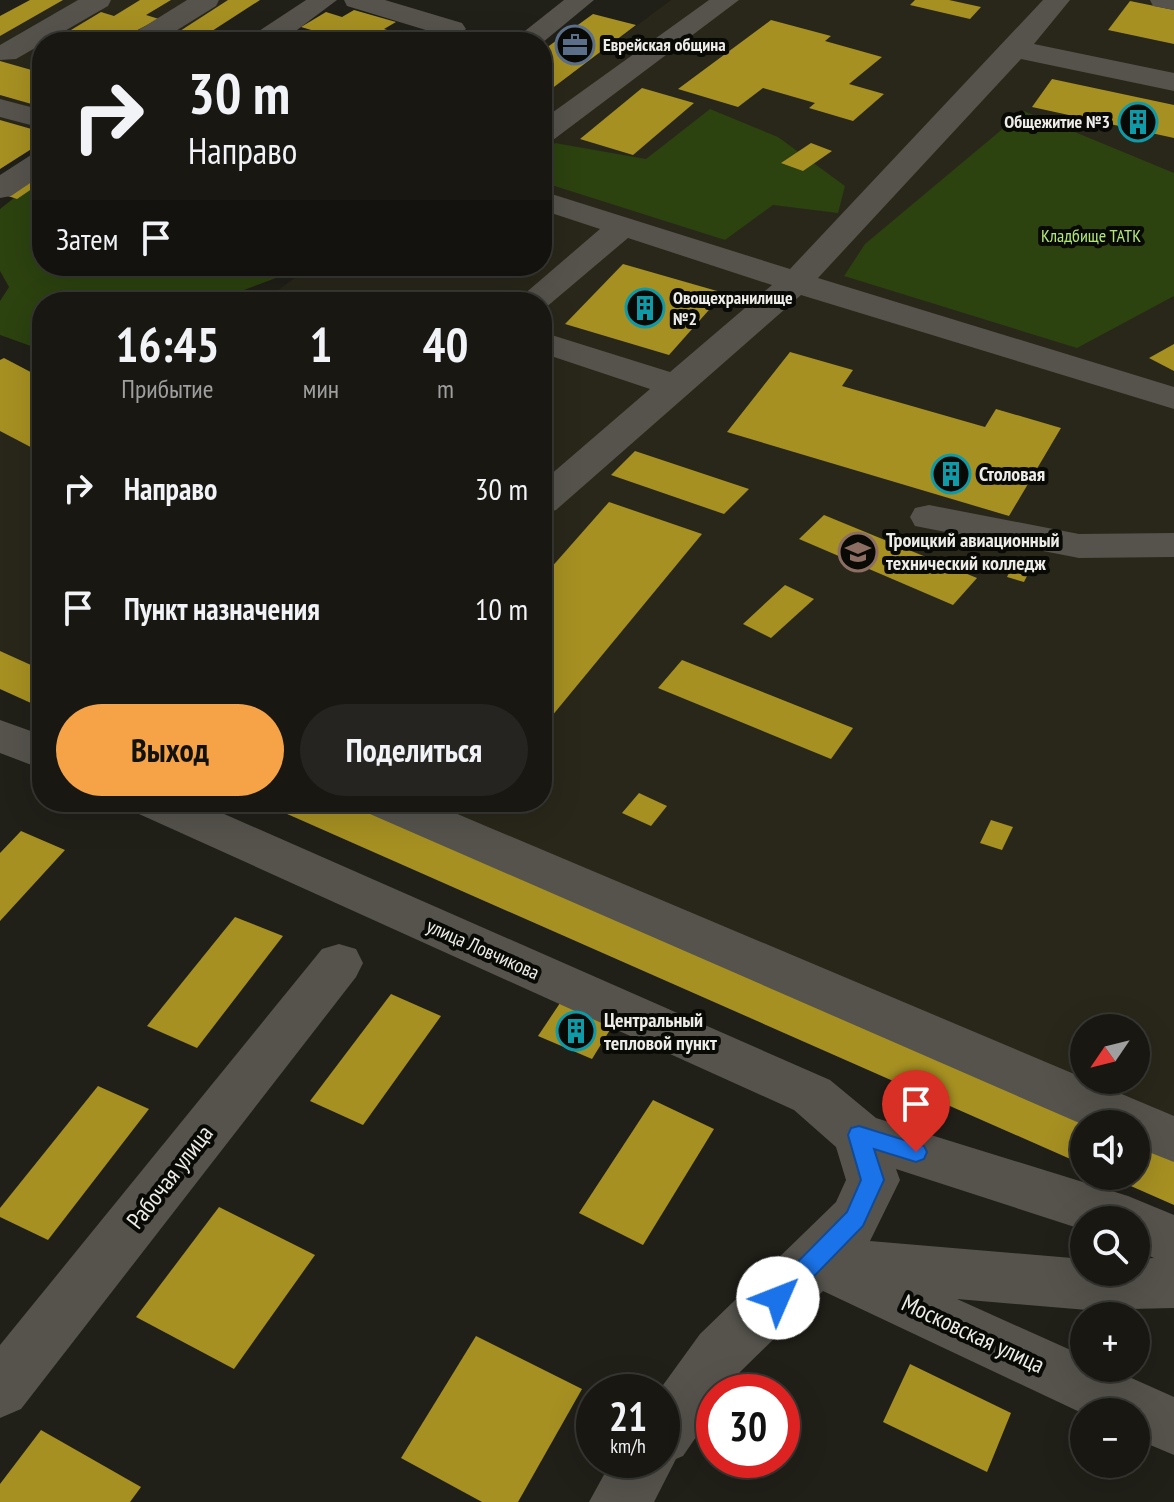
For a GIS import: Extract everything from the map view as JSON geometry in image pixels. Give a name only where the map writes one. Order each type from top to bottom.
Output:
[{"type":"street","points":[[40,32],[98,0]]},
{"type":"street","points":[[155,32],[206,0]]},
{"type":"street","points":[[276,32],[324,0]]},
{"type":"street","points":[[357,0],[452,29],[447,32]]},
{"type":"street","points":[[538,32],[581,0]]},
{"type":"street","points":[[552,127],[726,0]]},
{"type":"street","points":[[1163,0],[1174,2]]},
{"type":"street","points":[[552,493],[796,282],[1015,49],[1045,2]]},
{"type":"street","points":[[3,52],[32,36]]},
{"type":"street","points":[[1015,49],[1174,82]]},
{"type":"street","points":[[3,52],[32,59]]},
{"type":"street","points":[[0,108],[32,116]]},
{"type":"street","points":[[0,189],[32,168]]},
{"type":"street","points":[[552,203],[1174,398]]},
{"type":"street","points":[[544,292],[623,226]]},
{"type":"street","points":[[552,345],[676,386]]},
{"type":"street","points":[[929,517],[1079,546],[1174,545]]},
{"type":"street","points":[[0,735],[32,749]]},
{"type":"street","name":"улица Ловчикова","points":[[195,812],[812,1095],[859,1135]]},
{"type":"street","points":[[409,812],[1174,1140]]},
{"type":"street","name":"Рабочая улица","points":[[0,1390],[339,963]]},
{"type":"street","points":[[859,1135],[1084,1206]]},
{"type":"street","points":[[680,1410],[720,1353],[855,1219],[873,1180],[859,1135]]},
{"type":"street","points":[[1150,1230],[1174,1241]]},
{"type":"street","points":[[816,1261],[1087,1285],[1174,1283]]},
{"type":"street","name":"Московская улица","points":[[816,1261],[1174,1427]]},
{"type":"street","points":[[620,1502],[635,1478]]},
{"type":"shaded area","points":[[30,0],[260,0],[210,32],[32,32],[32,148],[0,169],[0,16]]},
{"type":"shaded area","name":"Троицкий авиационный технический колледж","points":[[671,0],[1174,0],[1174,1205],[1140,1190],[1150,1190],[1150,1110],[1070,1110],[1070,1159],[283,812],[552,812],[552,292],[276,292],[297,276],[552,276],[552,89]]},
{"type":"shaded area","points":[[32,386],[32,703],[0,689],[0,411]]},
{"type":"green space","points":[[710,109],[778,137],[845,186],[838,213],[773,205],[725,240],[552,185],[552,146],[555,143],[646,159]]},
{"type":"green space","name":"Кладбище ТАТК","points":[[1024,111],[1174,173],[1174,296],[1077,348],[844,276],[865,244]]},
{"type":"green space","points":[[32,184],[32,276],[281,276],[239,292],[32,292],[32,346],[0,335],[0,301],[9,287],[0,271],[0,209]]},
{"type":"building","points":[[30,0],[63,0],[0,36],[0,16]]},
{"type":"building","points":[[140,0],[171,0],[146,15],[159,19],[134,32],[68,32],[101,12],[114,16]]},
{"type":"building","points":[[228,0],[260,0],[210,32],[178,32]]},
{"type":"building","points":[[915,0],[949,0],[981,7],[970,19],[910,5]]},
{"type":"building","points":[[1130,1],[1174,10],[1174,44],[1108,30]]},
{"type":"building","points":[[354,10],[396,22],[384,29],[394,32],[318,32],[301,27],[326,12],[342,17]]},
{"type":"building","points":[[593,14],[636,25],[552,88],[552,44]]},
{"type":"building","points":[[771,20],[831,36],[825,41],[882,57],[849,84],[884,94],[853,121],[809,108],[815,103],[763,88],[738,107],[678,89]]},
{"type":"building","points":[[0,61],[32,70],[32,104],[0,95]]},
{"type":"building","name":"Общежитие №3","points":[[1052,79],[1174,105],[1174,138],[1032,107]]},
{"type":"building","points":[[642,88],[694,103],[633,155],[580,139]]},
{"type":"building","points":[[0,120],[32,129],[32,149],[0,169]]},
{"type":"building","points":[[811,143],[832,151],[803,171],[781,163]]},
{"type":"building","points":[[32,177],[32,189],[17,199],[5,195]]},
{"type":"building","name":"Овощехранилище №2","points":[[623,264],[724,293],[669,355],[565,324]]},
{"type":"building","points":[[1174,344],[1174,371],[1149,358]]},
{"type":"building","name":"Столовая","points":[[790,352],[853,370],[842,386],[985,427],[996,409],[1061,428],[1009,516],[727,432]]},
{"type":"building","points":[[4,358],[32,373],[32,448],[0,431],[0,360]]},
{"type":"building","points":[[635,451],[749,489],[724,514],[611,475]]},
{"type":"building","points":[[609,502],[702,534],[552,716],[552,567]]},
{"type":"building","points":[[824,515],[977,578],[953,605],[799,539]]},
{"type":"building","points":[[1013,565],[1030,570],[1024,582],[1007,577]]},
{"type":"building","points":[[785,585],[814,599],[771,638],[743,624]]},
{"type":"building","points":[[0,651],[32,665],[32,703],[0,689]]},
{"type":"building","points":[[682,660],[853,728],[831,759],[658,688]]},
{"type":"building","points":[[639,793],[667,806],[651,826],[622,813]]},
{"type":"building","points":[[283,812],[376,812],[1070,1112],[1070,1159]]},
{"type":"building","points":[[991,820],[1013,827],[1002,850],[980,843]]},
{"type":"building","points":[[21,831],[65,850],[0,921],[0,853]]},
{"type":"building","points":[[235,917],[283,936],[197,1048],[147,1026]]},
{"type":"building","points":[[391,994],[441,1016],[363,1125],[310,1101]]},
{"type":"building","name":"Центральный тепловой пункт","points":[[560,1003],[613,1025],[592,1059],[538,1036]]},
{"type":"building","points":[[98,1086],[149,1109],[48,1240],[0,1217],[0,1208]]},
{"type":"building","points":[[653,1100],[714,1129],[643,1245],[579,1213]]},
{"type":"building","points":[[1150,1147],[1174,1157],[1174,1205],[1140,1190],[1150,1190]]},
{"type":"building","points":[[219,1207],[315,1255],[234,1369],[136,1317]]},
{"type":"building","points":[[476,1336],[576,1386],[576,1400],[518,1502],[482,1502],[401,1458]]},
{"type":"building","points":[[910,1364],[1011,1413],[987,1472],[883,1422]]},
{"type":"building","points":[[41,1430],[141,1487],[130,1502],[0,1502],[0,1484]]},
{"type":"place","name":"Еврейская община","points":[[575,45]]},
{"type":"place","name":"Общежитие №3","points":[[1138,122]]},
{"type":"place","name":"Овощехранилище №2","points":[[645,308]]},
{"type":"place","name":"Столовая","points":[[951,474]]},
{"type":"place","name":"Троицкий авиационный технический колледж","points":[[858,552]]},
{"type":"place","name":"Центральный тепловой пункт","points":[[576,1031]]},
{"type":"route","points":[[778,1298],[855,1219],[873,1180],[859,1135],[916,1152]]}]
